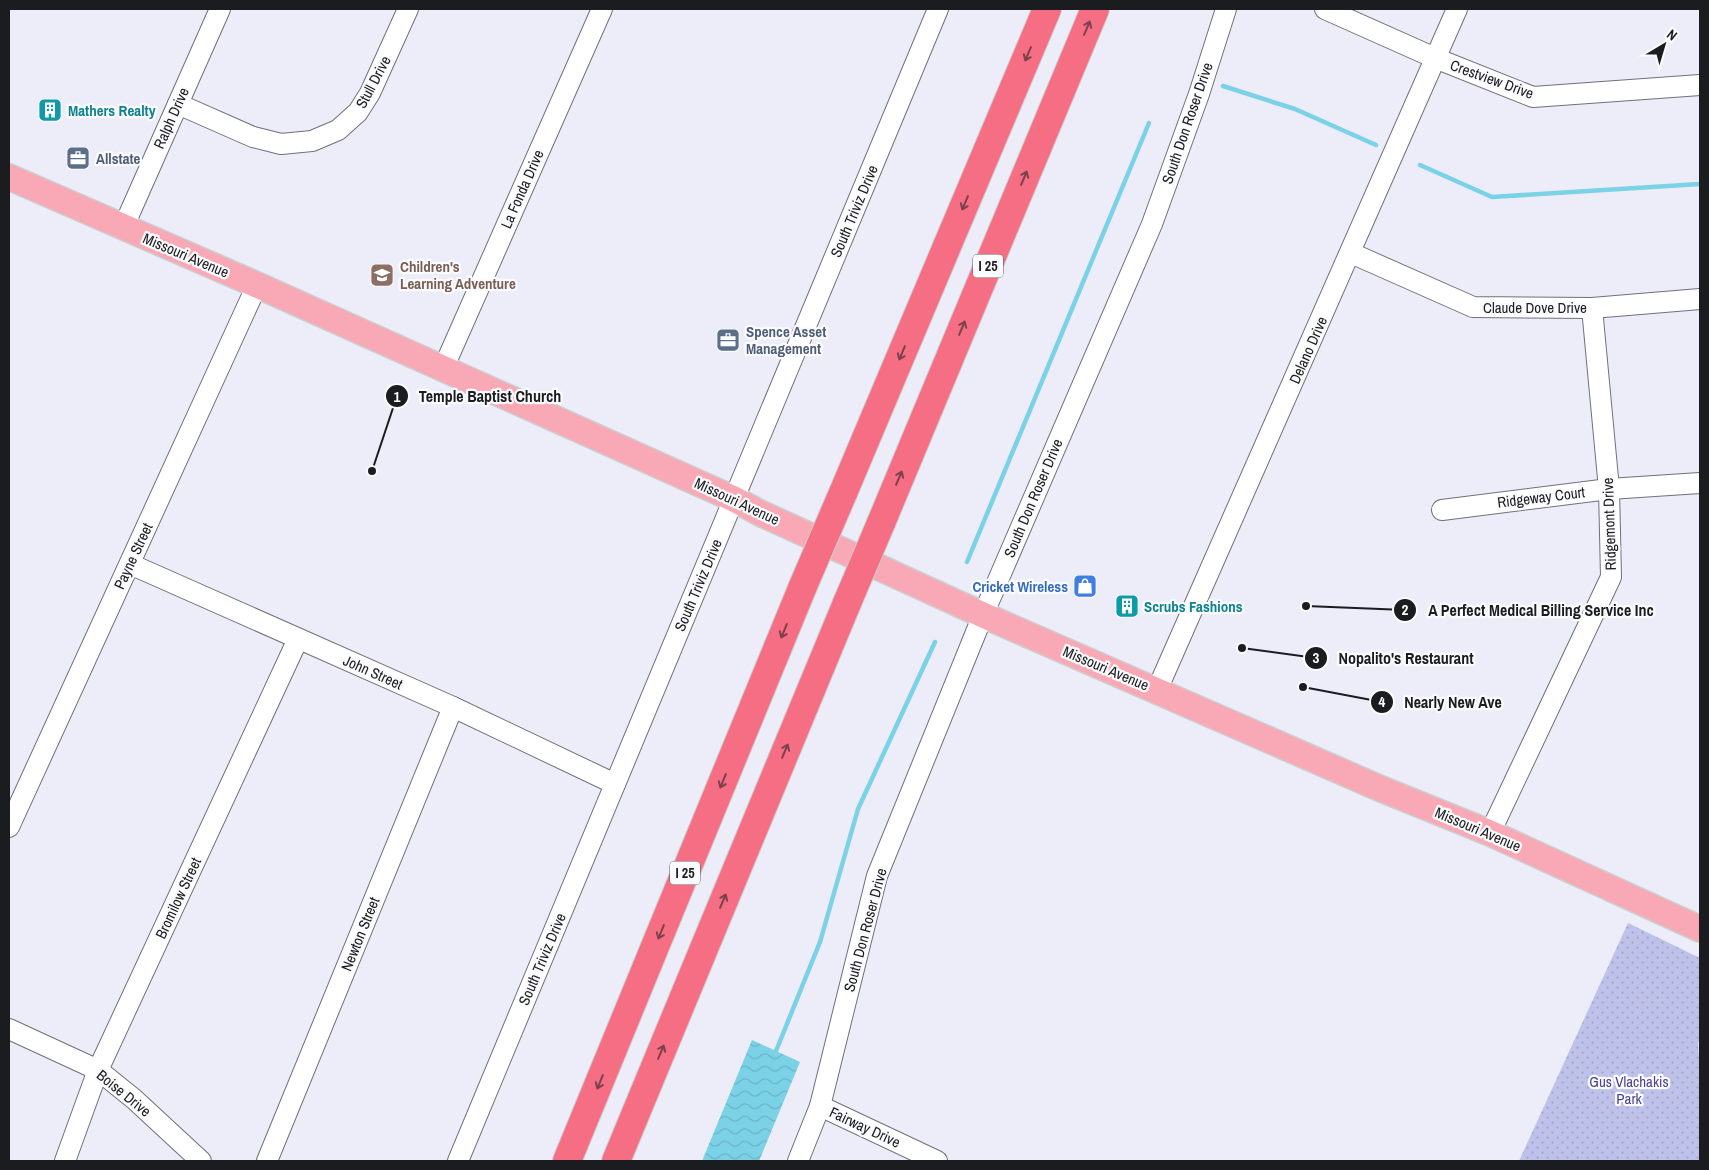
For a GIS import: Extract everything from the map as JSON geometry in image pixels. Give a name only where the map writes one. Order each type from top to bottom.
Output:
[{"type":"highway","name":"I 25","points":[[567,1161],[803,586],[1047,9]]},
{"type":"highway","name":"I 25","points":[[616,1161],[1095,9]]},
{"type":"main road","name":"Missouri Avenue","points":[[9,177],[257,285],[734,499],[983,614],[1379,788],[1490,834],[1700,929]]},
{"type":"street","name":"Ralph Drive","points":[[123,228],[220,9]]},
{"type":"street","name":"Stull Drive","points":[[178,104],[253,137],[281,144],[312,141],[338,130],[358,112],[370,93],[408,9]]},
{"type":"street","name":"La Fonda Drive","points":[[442,369],[602,9]]},
{"type":"street","name":"South Triviz Drive","points":[[458,1161],[938,9]]},
{"type":"street","name":"South Don Roser Drive","points":[[798,1161],[820,1106],[877,876],[983,614],[1152,224],[1199,94],[1226,9]]},
{"type":"street","name":"Crestview Drive","points":[[1325,9],[1435,58],[1533,97],[1700,86]]},
{"type":"street","name":"Delano Drive","points":[[1157,690],[1457,9]]},
{"type":"street","name":"Claude Dove Drive","points":[[1351,253],[1473,307],[1592,308],[1700,299]]},
{"type":"street","name":"Payne Street","points":[[9,827],[257,285]]},
{"type":"street","name":"Ridgemont Drive","points":[[1490,834],[1611,577],[1609,489],[1592,308]]},
{"type":"street","name":"Ridgeway Court","points":[[1442,510],[1609,489],[1700,484]]},
{"type":"street","name":"John Street","points":[[130,564],[453,708],[615,784]]},
{"type":"street","name":"Bromilow Street","points":[[65,1161],[98,1070],[298,639]]},
{"type":"street","name":"Newton Street","points":[[267,1161],[453,708]]},
{"type":"street","name":"Boise Drive","points":[[9,1029],[98,1070],[134,1099],[201,1161]]},
{"type":"street","name":"Fairway Drive","points":[[820,1106],[937,1161]]},
{"type":"green space","name":"Gus Vlachakis Park","points":[[1628,923],[1700,958],[1700,1042],[1698,1042],[1700,1161],[1519,1161]]},
{"type":"water","points":[[752,1040],[800,1062],[759,1161],[702,1161]]},
{"type":"waterway","points":[[1223,86],[1295,109],[1376,145]]},
{"type":"waterway","points":[[967,562],[1149,123]]},
{"type":"waterway","points":[[1420,165],[1492,197],[1700,184]]},
{"type":"waterway","points":[[776,1051],[820,942],[858,809],[935,642]]},
{"type":"place","name":"Mathers Realty","points":[[50,110]]},
{"type":"place","name":"Allstate","points":[[78,158]]},
{"type":"place","name":"Children's Learning Adventure","points":[[382,275]]},
{"type":"place","name":"Spence Asset Management","points":[[728,340]]},
{"type":"place","name":"Temple Baptist Church","points":[[372,471]]},
{"type":"place","name":"Cricket Wireless","points":[[1085,586]]},
{"type":"place","name":"Scrubs Fashions","points":[[1127,606]]},
{"type":"place","name":"A Perfect Medical Billing Service Inc","points":[[1306,606]]},
{"type":"place","name":"Nopalito's Restaurant","points":[[1242,648]]},
{"type":"place","name":"Nearly New Ave","points":[[1303,687]]}]
